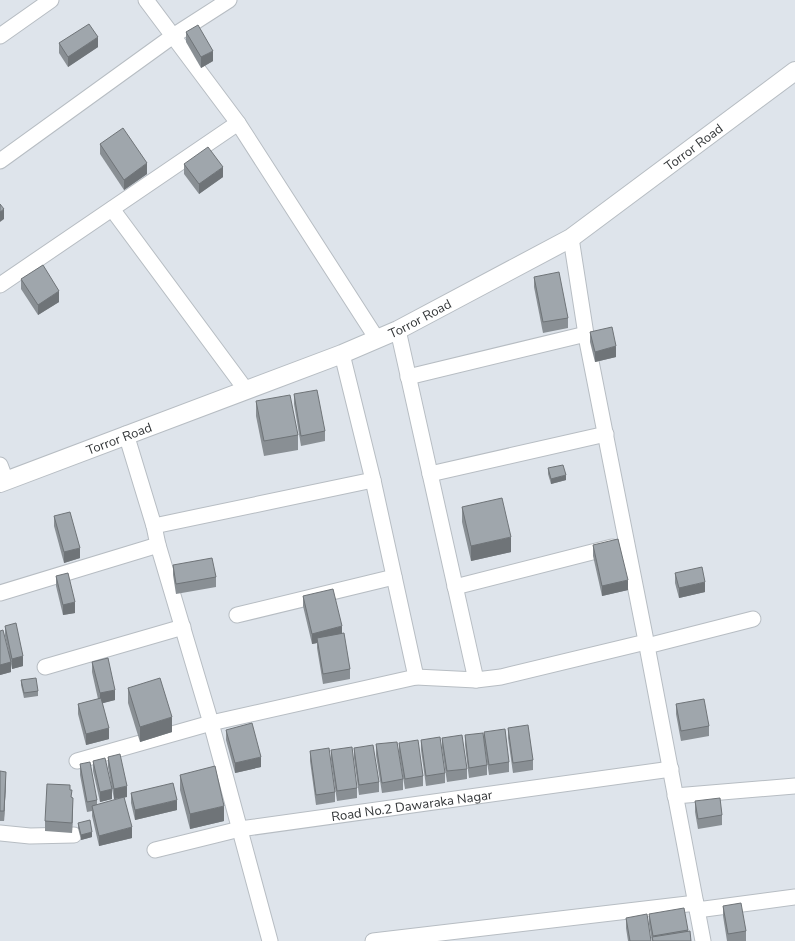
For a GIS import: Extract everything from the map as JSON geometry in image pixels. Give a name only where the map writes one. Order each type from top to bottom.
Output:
[{"type":"street","points":[[0,36],[51,0]]},
{"type":"street","points":[[146,0],[238,123],[377,339]]},
{"type":"street","points":[[0,161],[173,36],[229,0]]},
{"type":"street","name":"Torror Road","points":[[2,476],[126,434],[246,390],[342,354],[398,330],[571,238],[795,71]]},
{"type":"street","points":[[0,285],[238,123]]},
{"type":"street","points":[[112,209],[246,390]]},
{"type":"street","points":[[571,238],[586,334],[647,644],[703,941]]},
{"type":"street","points":[[398,330],[476,680]]},
{"type":"street","points":[[408,377],[586,334]]},
{"type":"street","points":[[342,354],[373,480],[416,678]]},
{"type":"street","points":[[126,434],[211,723],[270,941]]},
{"type":"street","points":[[430,474],[606,434]]},
{"type":"street","points":[[154,526],[373,480]]},
{"type":"street","points":[[455,587],[627,544]]},
{"type":"street","points":[[0,593],[158,545]]},
{"type":"street","points":[[237,615],[394,577]]},
{"type":"street","points":[[77,761],[211,723],[416,678],[476,680],[501,677],[753,619]]},
{"type":"street","points":[[46,667],[183,627]]},
{"type":"street","name":"Road No.2 Dawaraka Nagar","points":[[155,850],[240,829],[670,769]]},
{"type":"street","points":[[675,796],[795,786]]},
{"type":"street","points":[[0,833],[30,836],[74,835]]},
{"type":"street","points":[[373,941],[795,897]]},
{"type":"building","points":[[89,24],[98,37],[68,57],[59,43]]},
{"type":"building","points":[[198,25],[213,51],[201,57],[186,32]]},
{"type":"building","points":[[123,128],[147,163],[124,180],[100,144]]},
{"type":"building","points":[[208,147],[223,167],[199,184],[184,164]]},
{"type":"building","points":[[0,204],[4,209],[0,212]]},
{"type":"building","points":[[43,265],[59,291],[38,305],[21,279]]},
{"type":"building","points":[[559,272],[568,318],[543,322],[534,277]]},
{"type":"building","points":[[612,327],[616,346],[595,352],[590,332]]},
{"type":"building","points":[[317,390],[325,431],[301,436],[294,394]]},
{"type":"building","points":[[290,395],[298,435],[264,441],[256,401]]},
{"type":"building","points":[[563,465],[566,475],[551,479],[548,468]]},
{"type":"building","points":[[502,498],[511,537],[471,546],[462,507]]},
{"type":"building","points":[[70,512],[80,548],[64,552],[54,516]]},
{"type":"building","points":[[618,539],[628,580],[602,586],[593,545]]},
{"type":"building","points":[[212,558],[216,577],[176,584],[173,565]]},
{"type":"building","points":[[702,567],[705,582],[679,588],[675,573]]},
{"type":"building","points":[[68,573],[75,602],[63,605],[56,576]]},
{"type":"building","points":[[333,589],[342,626],[312,634],[303,596]]},
{"type":"building","points":[[16,623],[23,656],[12,659],[5,626]]},
{"type":"building","points":[[3,630],[11,662],[0,665],[0,631]]},
{"type":"building","points":[[344,633],[350,669],[323,674],[317,638]]},
{"type":"building","points":[[108,658],[115,690],[100,693],[92,662]]},
{"type":"building","points":[[36,678],[38,691],[24,693],[21,680]]},
{"type":"building","points":[[160,678],[172,717],[140,727],[128,688]]},
{"type":"building","points":[[101,698],[109,728],[86,734],[78,704]]},
{"type":"building","points":[[704,699],[709,726],[681,731],[676,704]]},
{"type":"building","points":[[252,723],[261,757],[235,763],[226,730]]},
{"type":"building","points":[[528,725],[533,760],[513,763],[508,728]]},
{"type":"building","points":[[505,729],[509,762],[489,765],[484,732]]},
{"type":"building","points":[[483,733],[487,765],[469,768],[465,735]]},
{"type":"building","points":[[462,735],[467,769],[447,771],[442,738]]},
{"type":"building","points":[[440,737],[445,773],[426,776],[421,740]]},
{"type":"building","points":[[418,740],[423,776],[405,779],[399,743]]},
{"type":"building","points":[[397,742],[403,779],[382,783],[376,744]]},
{"type":"building","points":[[373,745],[379,782],[359,785],[354,748]]},
{"type":"building","points":[[352,747],[357,788],[337,791],[331,750]]},
{"type":"building","points":[[329,748],[335,792],[316,795],[310,751]]},
{"type":"building","points":[[120,754],[127,786],[114,789],[108,757]]},
{"type":"building","points":[[105,758],[112,789],[100,792],[93,761]]},
{"type":"building","points":[[90,762],[97,800],[87,802],[80,764]]},
{"type":"building","points":[[215,766],[224,806],[190,814],[180,775]]},
{"type":"building","points":[[0,771],[6,772],[4,811],[0,811]]},
{"type":"building","points":[[173,783],[177,800],[135,810],[131,793]]},
{"type":"building","points":[[47,784],[70,785],[70,790],[72,790],[71,797],[73,798],[72,823],[45,821]]},
{"type":"building","points":[[124,797],[132,827],[99,836],[92,806]]},
{"type":"building","points":[[720,798],[722,815],[698,819],[695,801]]},
{"type":"building","points":[[90,820],[92,832],[81,835],[78,823]]},
{"type":"building","points":[[741,903],[746,931],[728,934],[723,906]]},
{"type":"building","points":[[684,908],[688,930],[653,936],[649,914]]},
{"type":"building","points":[[647,914],[651,941],[630,941],[626,918]]},
{"type":"building","points":[[690,931],[691,941],[653,941],[652,937]]}]
